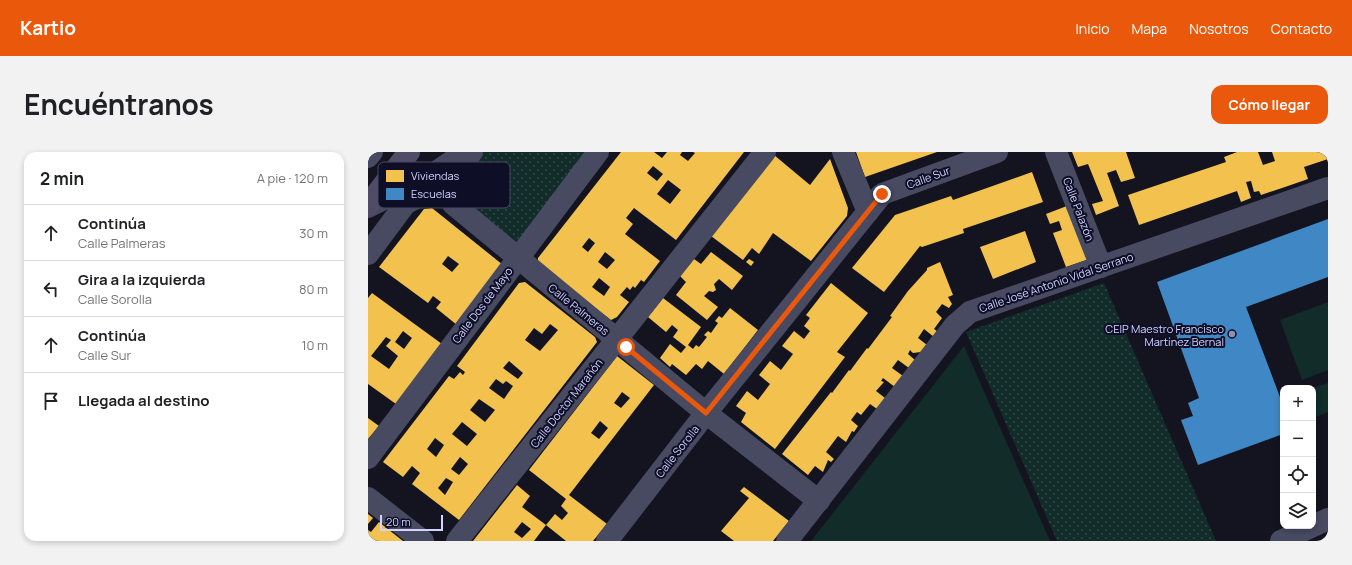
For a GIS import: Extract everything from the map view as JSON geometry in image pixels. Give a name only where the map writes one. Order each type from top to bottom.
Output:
[{"type":"main road","points":[[401,162],[408,152]]},
{"type":"main road","points":[[368,206],[378,192]]},
{"type":"street","points":[[368,157],[372,152]]},
{"type":"street","points":[[451,162],[466,152]]},
{"type":"street","points":[[465,162],[472,152]]},
{"type":"street","name":"Calle Dos de Mayo","points":[[368,458],[598,152]]},
{"type":"street","name":"Calle Doctor Marañón","points":[[457,541],[765,152]]},
{"type":"street","points":[[843,152],[868,212]]},
{"type":"street","name":"Calle Sur","points":[[868,212],[882,194],[996,152]]},
{"type":"street","name":"Calle Palazón","points":[[1056,152],[1101,267]]},
{"type":"street","name":"Calle José Antonio Vidal Serrano","points":[[789,540],[955,325],[970,312],[1328,188]]},
{"type":"street","points":[[368,206],[378,201]]},
{"type":"street","points":[[368,254],[402,208]]},
{"type":"street","name":"Calle Palmeras","points":[[458,208],[706,413],[819,501]]},
{"type":"street","name":"Calle Sorolla","points":[[607,541],[706,413],[868,212]]},
{"type":"street","points":[[368,498],[423,541]]},
{"type":"street","points":[[1281,541],[1328,519]]},
{"type":"green space","points":[[472,152],[598,152],[517,258],[458,208],[510,208],[510,162],[468,162]]},
{"type":"green space","points":[[1104,283],[1216,541],[1057,541],[966,332]]},
{"type":"green space","points":[[1328,302],[1328,370],[1302,380],[1280,320]]},
{"type":"green space","points":[[964,346],[1050,541],[811,541]]},
{"type":"green space","points":[[1328,383],[1328,412],[1316,417],[1316,387]]},
{"type":"building: Viviendas","points":[[621,152],[654,152],[662,158],[667,152],[682,152],[680,155],[688,161],[695,153],[693,152],[744,152],[676,240],[634,208],[626,218],[633,224],[625,234],[660,261],[644,282],[641,280],[635,288],[633,286],[630,290],[627,287],[620,295],[629,302],[617,317],[611,320],[538,264],[538,258]],"holes":[[[653,166],[663,174],[657,181],[647,173]],[[668,180],[681,190],[670,204],[657,194]],[[589,238],[595,243],[588,252],[582,247]],[[605,252],[615,260],[607,269],[598,262]],[[599,278],[610,287],[604,296],[592,287]]]},
{"type":"building: Viviendas","points":[[856,152],[937,152],[865,177]]},
{"type":"building: Viviendas","points":[[1072,152],[1126,152],[1135,178],[1121,182],[1116,170],[1107,173],[1119,206],[1096,215],[1092,204],[1103,201],[1088,164],[1078,167]]},
{"type":"building: Viviendas","points":[[1237,152],[1258,152],[1263,165],[1275,161],[1272,152],[1328,152],[1328,159],[1304,167],[1308,179],[1261,195],[1259,191],[1254,192],[1251,181],[1246,182],[1251,198],[1241,202],[1237,191],[1139,225],[1128,195],[1226,162],[1224,157]]},
{"type":"building: Viviendas","points":[[774,155],[810,185],[830,159],[848,208],[847,216],[811,261],[773,233],[759,254],[752,248],[743,260],[711,236]]},
{"type":"building: Viviendas","points":[[1032,172],[1043,202],[963,229],[964,233],[922,247],[920,246],[884,292],[852,268],[895,215],[951,196],[953,200]]},
{"type":"building: Viviendas","points":[[1072,204],[1092,258],[1066,267],[1053,233],[1062,230],[1059,221],[1050,224],[1046,214]]},
{"type":"building: Viviendas","points":[[432,208],[503,265],[457,325],[436,308],[441,302],[433,296],[428,303],[379,267],[424,209]],"holes":[[[448,256],[459,264],[452,272],[442,264]]]},
{"type":"building: Viviendas","points":[[1025,231],[1036,262],[993,279],[980,247]]},
{"type":"building: Viviendas","points":[[711,252],[743,276],[732,290],[719,279],[714,284],[716,290],[713,292],[709,291],[704,296],[718,307],[707,320],[676,295],[686,282],[680,276],[694,259],[701,264]]},
{"type":"building: Viviendas","points":[[749,259],[754,262],[751,266],[746,262]]},
{"type":"building: Viviendas","points":[[940,262],[953,295],[948,297],[952,304],[949,308],[942,304],[936,312],[942,318],[934,329],[938,332],[934,337],[924,329],[918,338],[927,345],[921,352],[913,353],[910,350],[908,354],[915,360],[909,368],[898,360],[892,368],[903,376],[895,387],[883,378],[881,381],[884,382],[876,391],[885,398],[877,409],[870,404],[861,415],[857,412],[851,420],[858,426],[854,432],[852,431],[846,442],[838,436],[826,452],[834,459],[831,462],[828,460],[823,472],[815,466],[808,475],[782,454],[867,348],[868,349],[892,317],[890,316],[908,291],[927,270],[927,268]]},
{"type":"building: Viviendas","points":[[525,282],[595,337],[597,342],[459,520],[412,484],[420,473],[412,466],[403,477],[383,462],[449,376],[454,379],[460,372],[463,375],[465,372],[457,366],[519,283]],"holes":[[[550,324],[558,330],[540,351],[525,340],[534,328],[542,334]],[[509,361],[523,373],[518,379],[503,368]],[[496,379],[503,384],[506,381],[513,386],[504,399],[489,388]],[[479,399],[495,410],[485,422],[470,410]],[[462,422],[477,434],[467,446],[452,434]],[[435,438],[444,445],[436,457],[427,449]],[[460,457],[468,464],[459,475],[451,469]],[[446,478],[453,482],[445,495],[438,488]]]},
{"type":"building: Viviendas","points":[[831,283],[868,313],[837,352],[845,357],[775,449],[741,422],[746,413],[736,406],[747,391],[758,400],[770,384],[759,375],[770,361],[781,370],[793,354],[782,346],[794,331],[804,339],[810,331],[804,326],[810,318],[806,315]]},
{"type":"building: Viviendas","points":[[372,293],[442,344],[396,404],[368,384],[368,298]],"holes":[[[403,331],[412,338],[404,349],[395,342]],[[386,337],[391,340],[386,346],[398,356],[389,369],[371,356]]]},
{"type":"building: Viviendas","points":[[663,298],[701,327],[688,345],[693,349],[696,345],[699,347],[707,337],[704,335],[708,331],[711,333],[718,323],[715,321],[719,316],[722,318],[730,308],[758,330],[724,374],[708,361],[702,369],[696,364],[686,375],[672,364],[670,367],[660,358],[670,344],[681,353],[686,347],[673,337],[678,330],[672,325],[666,332],[648,317]]},
{"type":"building: Viviendas","points":[[617,356],[654,385],[569,495],[607,524],[593,541],[566,541],[546,525],[555,514],[562,520],[568,513],[561,506],[566,499],[529,470]],"holes":[[[622,392],[630,398],[621,408],[614,403]],[[600,421],[608,428],[599,439],[591,433]]]},
{"type":"building: Viviendas","points":[[368,418],[379,426],[368,439]]},
{"type":"building: Viviendas","points":[[517,485],[530,496],[522,507],[546,525],[534,541],[473,541]],"holes":[[[522,522],[531,529],[522,538],[514,532]]]},
{"type":"building: Viviendas","points":[[744,487],[789,521],[773,541],[734,541],[721,531],[749,498],[740,491]]},
{"type":"building: Viviendas","points":[[368,514],[373,518],[368,524]]},
{"type":"building: Viviendas","points":[[379,522],[403,541],[368,541],[368,530],[371,532]]},
{"type":"building: Escuelas","points":[[1328,219],[1328,277],[1246,307],[1280,397],[1280,435],[1198,465],[1181,420],[1193,416],[1188,403],[1199,398],[1157,282]]},
{"type":"place","name":"CEIP Maestro Francisco Martínez Bernal","points":[[1232,334]]},
{"type":"route","points":[[626,347],[706,413],[882,194]]}]
